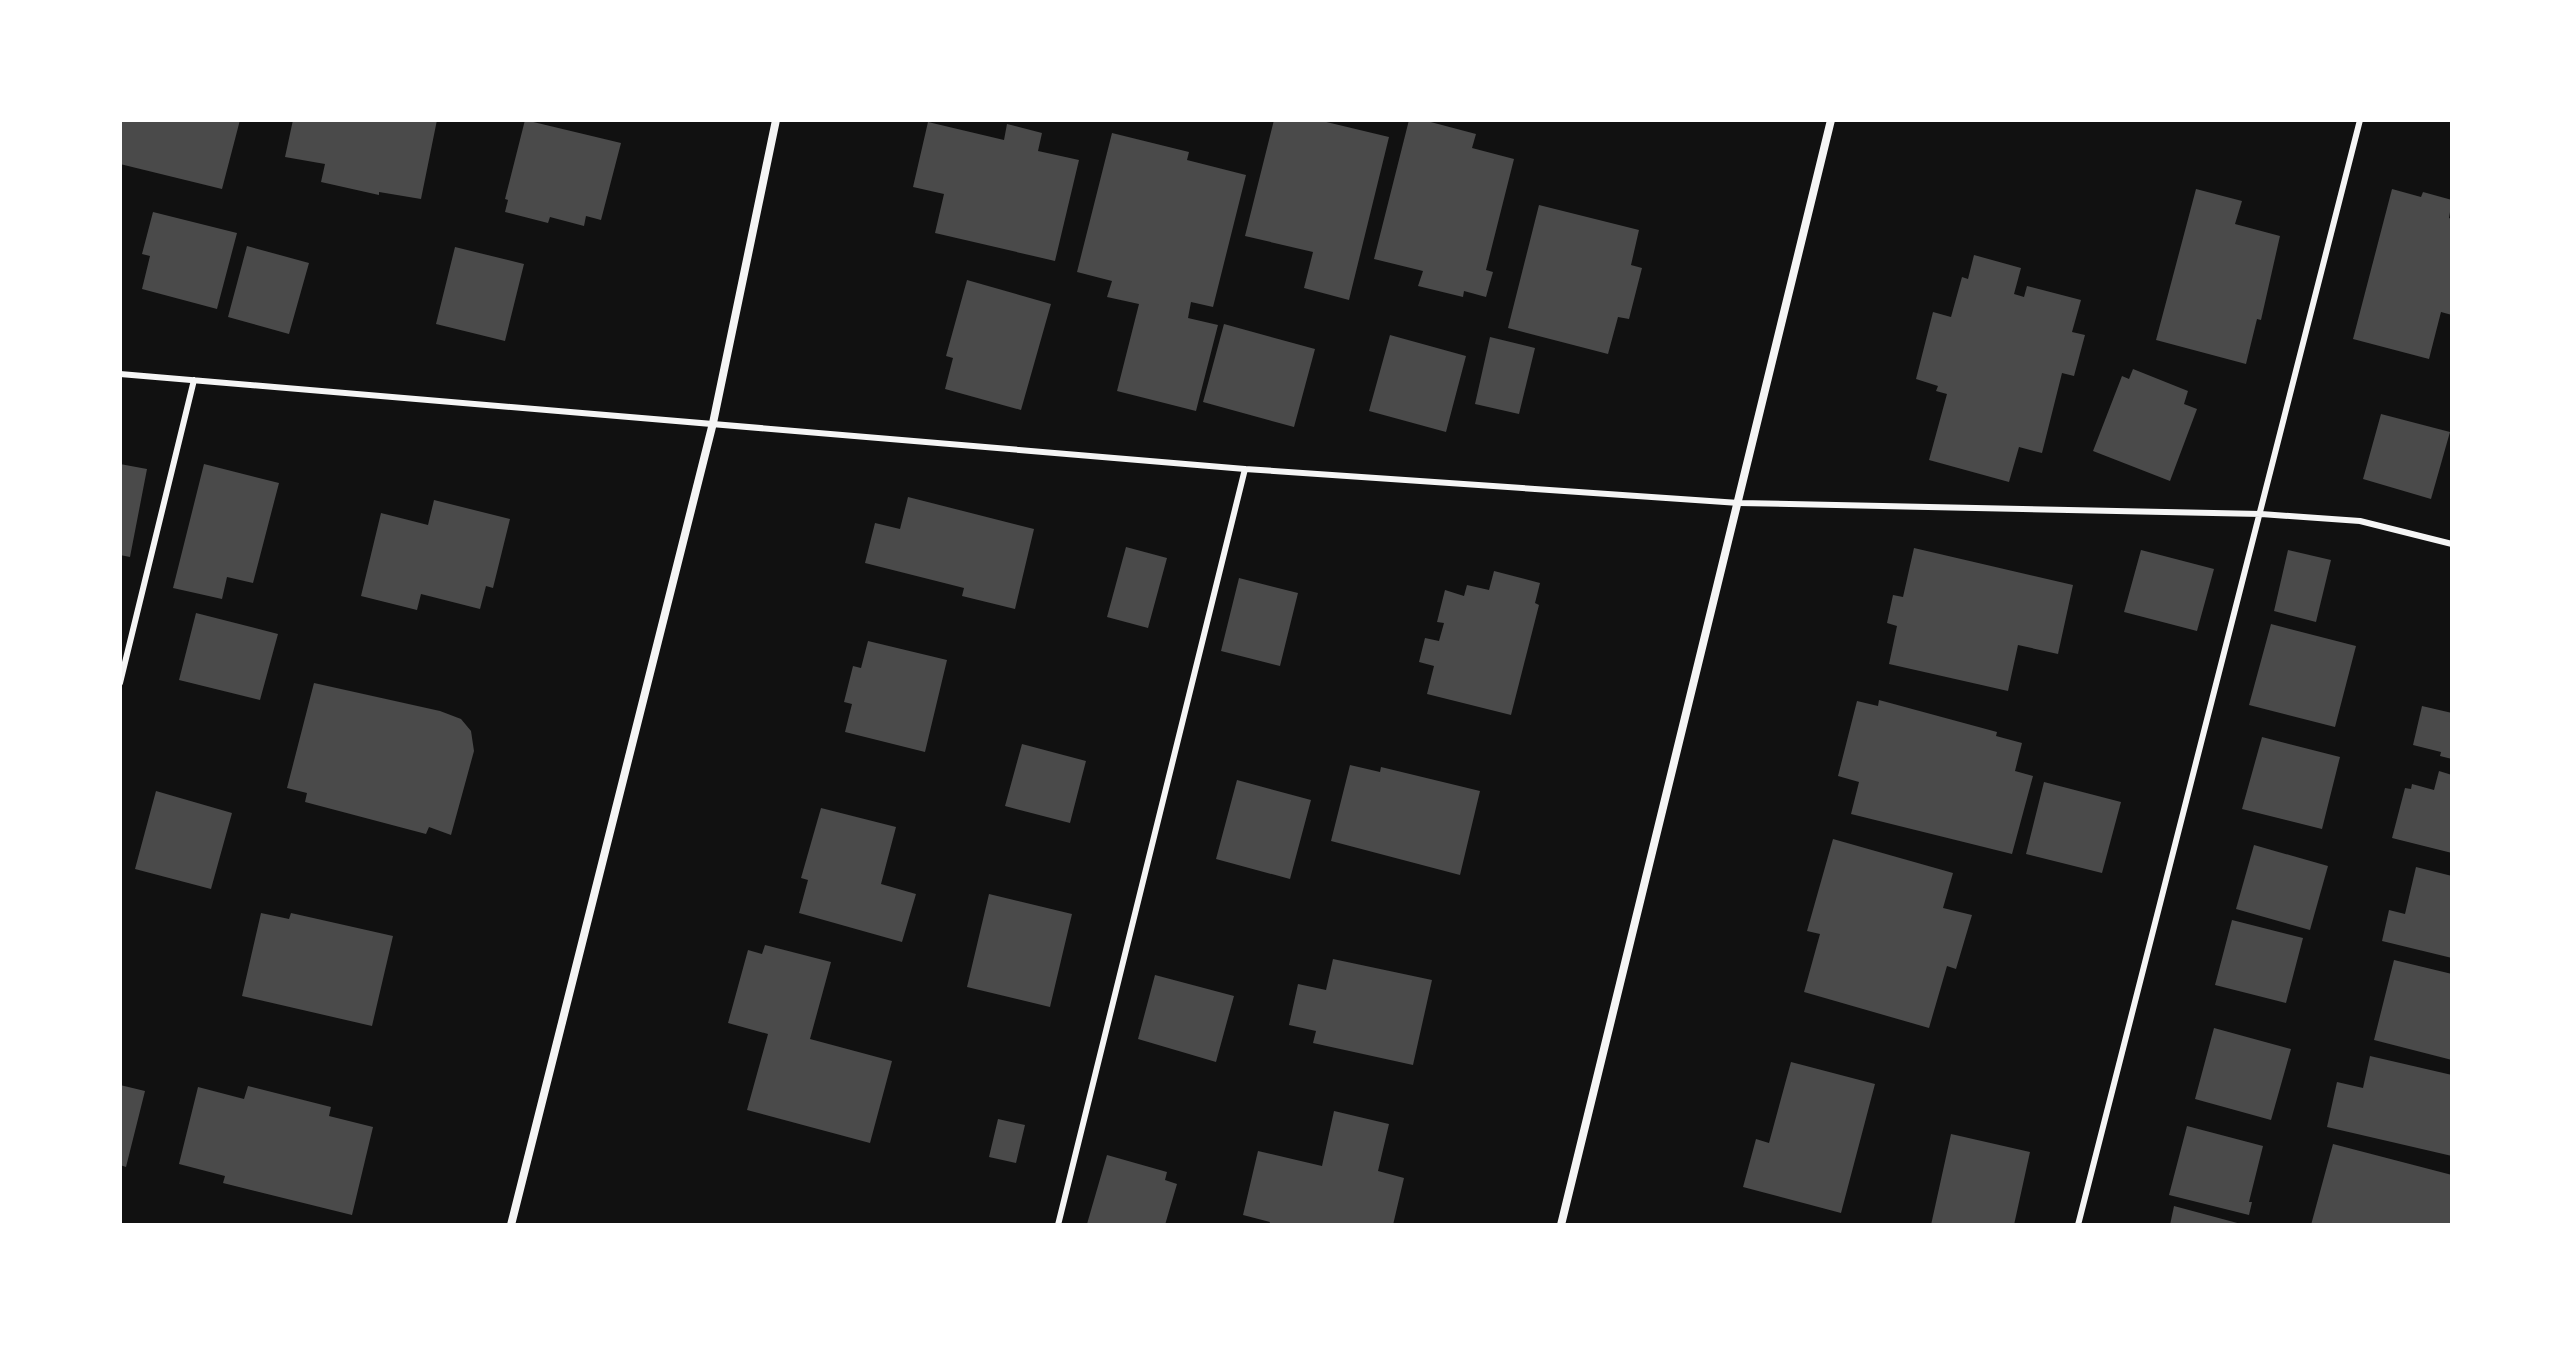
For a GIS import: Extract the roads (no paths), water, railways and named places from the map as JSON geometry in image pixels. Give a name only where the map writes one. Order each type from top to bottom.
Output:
[{"type":"street","points":[[511,1225],[713,423],[776,120]]},
{"type":"street","points":[[1561,1225],[1831,120]]},
{"type":"lane","points":[[2078,1225],[2360,120]]},
{"type":"lane","points":[[120,374],[1245,469],[1739,503],[2261,514],[2360,521],[2452,544]]},
{"type":"lane","points":[[120,683],[194,380]]},
{"type":"lane","points":[[1058,1225],[1245,469]]}]
